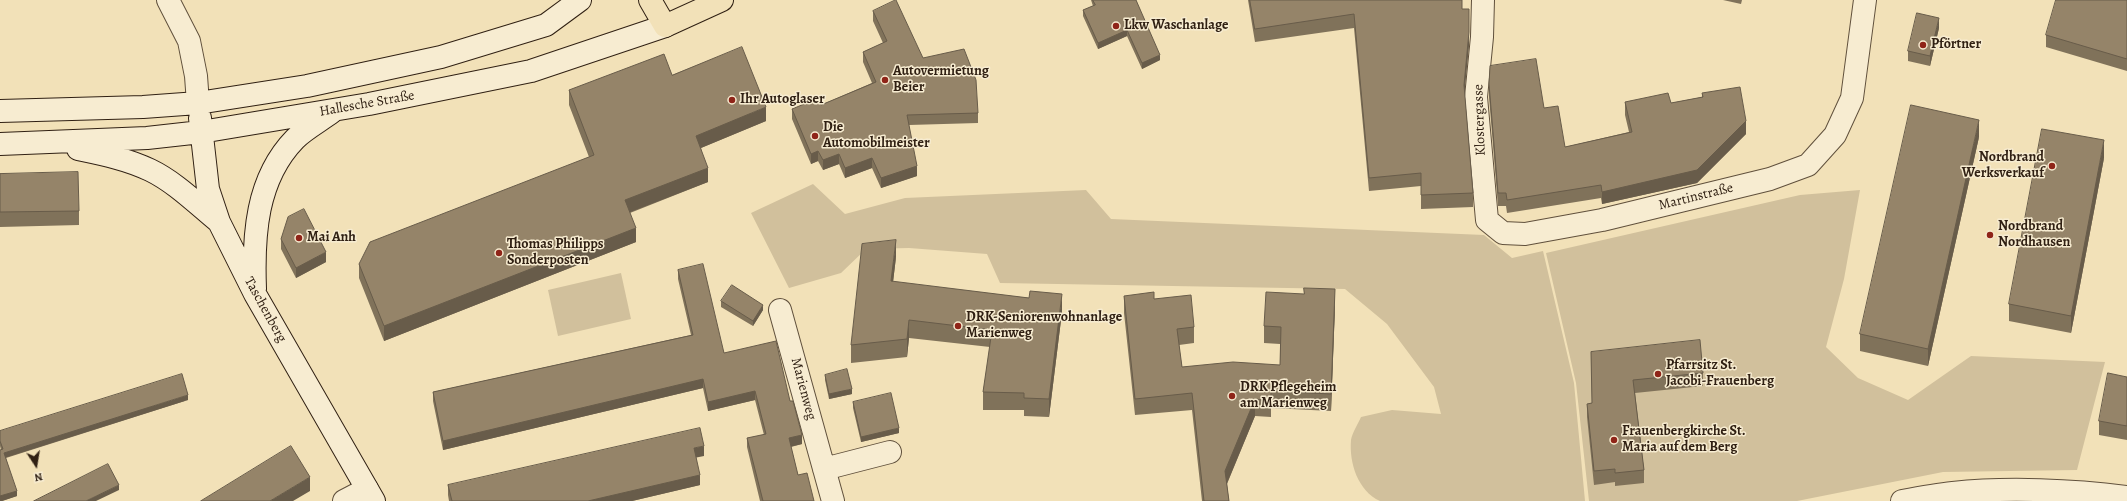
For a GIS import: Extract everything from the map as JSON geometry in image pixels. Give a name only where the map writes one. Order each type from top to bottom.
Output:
[{"type":"main road","name":"Taschenberg","points":[[168,0],[189,41],[196,76],[208,189],[219,222],[255,294],[371,495]]},
{"type":"main road","name":"Hallesche Straße","points":[[0,111],[143,108],[198,103],[307,86],[441,58],[546,25],[580,0]]},
{"type":"main road","points":[[650,0],[665,26]]},
{"type":"main road","points":[[664,0],[665,26]]},
{"type":"main road","name":"Hallesche Straße","points":[[0,144],[54,143],[147,138],[201,132],[337,109],[531,71],[665,26],[722,0]]},
{"type":"main road","name":"Klostergasse","points":[[1483,0],[1482,37],[1476,97],[1478,122],[1487,220],[1503,233]]},
{"type":"main road","name":"Martinstraße","points":[[1503,233],[1525,234],[1602,220],[1770,179],[1808,165],[1835,135],[1852,98],[1865,0]]},
{"type":"main road","points":[[255,294],[255,236],[262,194],[278,162],[295,139],[337,109]]},
{"type":"main road","points":[[54,143],[126,160],[150,170],[183,192],[219,222]]},
{"type":"main road","name":"Marienweg","points":[[780,310],[832,501]]},
{"type":"main road","points":[[824,469],[890,452]]},
{"type":"main road","points":[[1902,501],[1954,493],[2007,491],[2088,492],[2127,497]]},
{"type":"main road","points":[[344,501],[371,495]]},
{"type":"shaded area","points":[[813,184],[845,214],[905,198],[1086,190],[1111,219],[1484,235],[1512,258],[1543,251],[1574,383],[1585,501],[1380,501],[1372,496],[1361,483],[1353,467],[1351,440],[1361,417],[1392,410],[1441,414],[1434,387],[1387,324],[1345,289],[1000,283],[987,254],[909,248],[866,249],[841,273],[789,288],[751,213]]},
{"type":"shaded area","points":[[1860,190],[1844,279],[1826,347],[1858,378],[1908,400],[1971,356],[2105,362],[2077,470],[1943,472],[1797,501],[1589,501],[1576,383],[1546,253],[1800,195]]},
{"type":"shaded area","points":[[621,273],[631,319],[558,336],[548,290]]},
{"type":"building","points":[[896,0],[923,58],[964,49],[976,80],[978,113],[907,115],[917,166],[881,178],[872,158],[845,168],[839,154],[823,160],[818,151],[811,154],[792,109],[819,98],[821,105],[876,82],[863,52],[887,41],[873,11]]},
{"type":"building","name":"Lkw Waschanlage","points":[[1093,0],[1136,0],[1160,55],[1142,63],[1127,30],[1098,43],[1083,10],[1095,5]]},
{"type":"building","points":[[1250,0],[1462,0],[1462,9],[1469,9],[1469,32],[1464,85],[1473,193],[1421,195],[1421,173],[1369,178],[1354,14],[1255,29]]},
{"type":"building","points":[[2056,0],[2127,0],[2127,59],[2046,35]]},
{"type":"building","name":"Pförtner","points":[[1917,13],[1939,18],[1930,56],[1908,51]]},
{"type":"building","points":[[742,47],[766,107],[696,136],[708,168],[625,200],[636,228],[384,326],[359,264],[370,242],[594,155],[569,90],[664,54],[672,75]]},
{"type":"building","points":[[1536,59],[1544,108],[1558,106],[1565,147],[1632,132],[1625,102],[1668,93],[1671,103],[1703,97],[1702,93],[1740,87],[1746,121],[1697,170],[1602,192],[1601,185],[1507,200],[1506,193],[1498,193],[1489,84],[1490,66]]},
{"type":"building","points":[[1911,105],[1979,120],[1928,349],[1860,334]]},
{"type":"building","points":[[2042,129],[2104,140],[2071,316],[2009,304]]},
{"type":"building","points":[[78,172],[79,211],[0,212],[0,174]]},
{"type":"building","name":"Mai Anh","points":[[304,209],[326,252],[296,268],[281,239],[288,217]]},
{"type":"building","name":"DRK-Seniorenwohnanlage Marienweg","points":[[896,240],[891,281],[1029,298],[1030,291],[1062,294],[1049,399],[1024,398],[1024,393],[983,392],[992,330],[909,320],[907,339],[851,345],[862,244]]},
{"type":"building","points":[[703,264],[724,353],[776,341],[790,401],[793,401],[802,435],[789,438],[798,475],[807,473],[814,501],[763,501],[747,438],[766,434],[755,391],[708,402],[703,379],[443,441],[433,392],[693,335],[678,270]]},
{"type":"building","points":[[732,285],[763,305],[753,321],[721,301]]},
{"type":"building","name":"DRK Pflegeheim am Marienweg","points":[[1304,288],[1335,289],[1331,394],[1271,391],[1271,401],[1255,399],[1225,471],[1229,501],[1204,501],[1192,393],[1135,399],[1124,296],[1154,292],[1154,299],[1191,295],[1194,327],[1177,329],[1182,367],[1233,362],[1280,365],[1281,327],[1264,326],[1266,292],[1304,294]]},
{"type":"building","points":[[1700,340],[1703,373],[1633,380],[1644,470],[1615,473],[1615,469],[1594,471],[1587,404],[1592,403],[1591,352]]},
{"type":"building","points":[[847,369],[852,389],[829,394],[825,375]]},
{"type":"building","points":[[2108,373],[2127,377],[2127,426],[2099,421]]},
{"type":"building","points":[[182,374],[188,395],[4,453],[17,491],[0,496],[0,450],[3,449],[0,441],[0,431]]},
{"type":"building","points":[[891,393],[899,428],[861,437],[853,402]]},
{"type":"building","points":[[700,428],[704,446],[694,448],[700,475],[588,501],[452,501],[448,485]]},
{"type":"building","points":[[291,446],[310,477],[270,501],[201,501]]},
{"type":"building","points":[[108,464],[119,485],[86,501],[34,501]]},
{"type":"place","name":"Lkw Waschanlage","points":[[1116,26]]},
{"type":"place","name":"Pförtner","points":[[1923,45]]},
{"type":"place","name":"Autovermietung Beier","points":[[885,80]]},
{"type":"place","name":"Ihr Autoglaser","points":[[732,100]]},
{"type":"place","name":"Die Automobilmeister","points":[[815,136]]},
{"type":"place","name":"Nordbrand Werksverkauf","points":[[2052,166]]},
{"type":"place","name":"Nordbrand Nordhausen","points":[[1990,235]]},
{"type":"place","name":"Mai Anh","points":[[299,238]]},
{"type":"place","name":"Thomas Philipps Sonderposten","points":[[499,253]]},
{"type":"place","name":"DRK-Seniorenwohnanlage Marienweg","points":[[958,326]]},
{"type":"place","name":"Pfarrsitz St. Jacobi-Frauenberg","points":[[1658,374]]},
{"type":"place","name":"DRK Pflegeheim am Marienweg","points":[[1232,396]]},
{"type":"place","name":"Frauenbergkirche St. Maria auf dem Berg","points":[[1614,440]]}]
